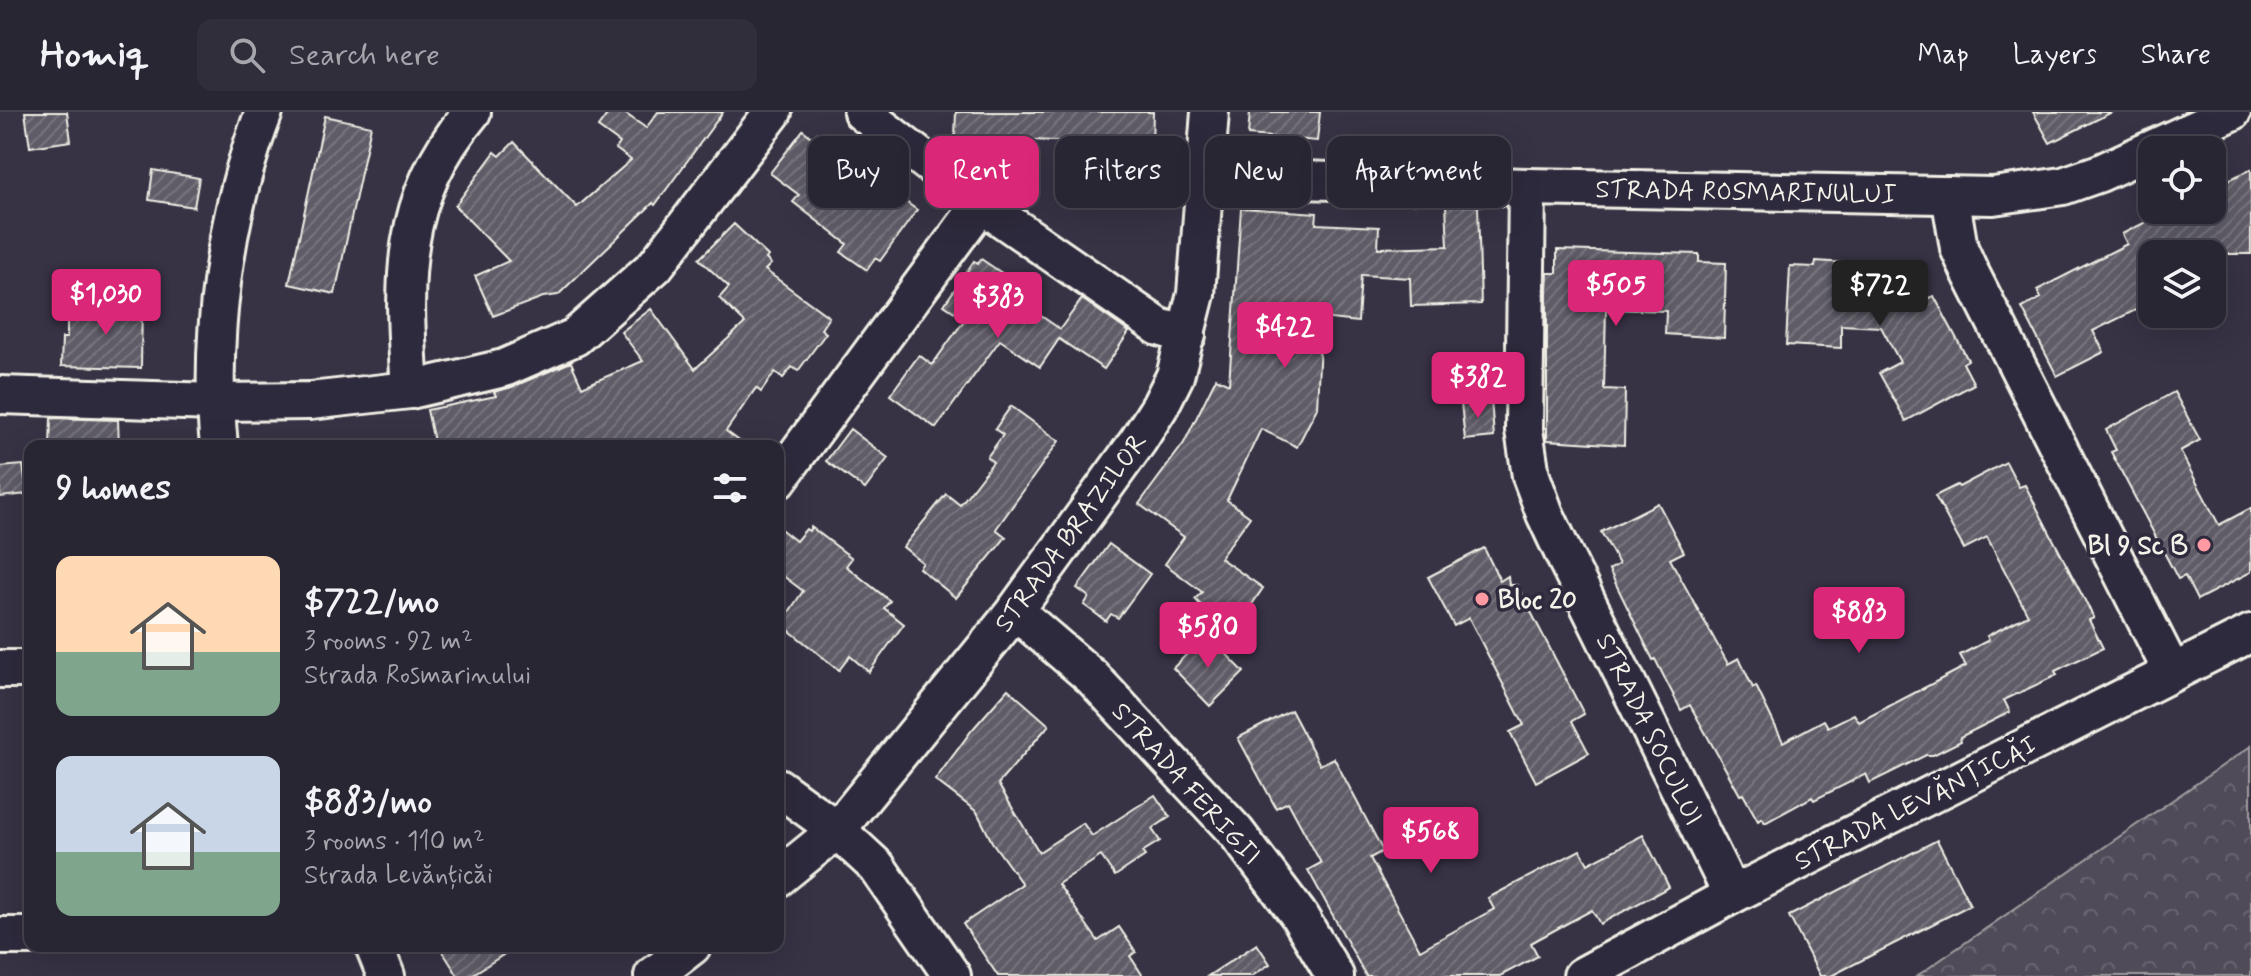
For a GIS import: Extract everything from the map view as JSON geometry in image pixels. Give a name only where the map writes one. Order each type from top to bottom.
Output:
[{"type":"street","points":[[218,440],[215,402],[220,308],[232,225],[248,152],[264,112]]},
{"type":"street","points":[[410,390],[405,278],[413,223],[434,168],[472,112]]},
{"type":"street","points":[[0,395],[215,402],[310,401],[410,390],[504,368],[575,337],[655,266],[773,112]]},
{"type":"street","points":[[862,112],[925,161]]},
{"type":"street","name":"STRADA BRAZILOR","points":[[1209,136],[1210,112]]},
{"type":"street","name":"STRADA ROSMARINULUI","points":[[1311,180],[1993,196],[2063,186],[2100,173],[2232,112]]},
{"type":"street","name":"STRADA SOCULUI","points":[[1527,187],[1524,430],[1531,476],[1560,547],[1732,895]]},
{"type":"street","points":[[1950,195],[1959,248],[2172,672]]},
{"type":"street","name":"STRADA BRAZILOR","points":[[784,873],[837,830],[1015,611],[1138,441],[1175,376],[1187,335],[1201,256],[1205,203]]},
{"type":"street","points":[[784,472],[978,208]]},
{"type":"street","points":[[987,208],[1159,327],[1187,335]]},
{"type":"street","name":"STRADA FERIGII","points":[[1015,611],[1092,677],[1236,832],[1298,914],[1335,976]]},
{"type":"street","name":"STRADA LEVĂNȚICĂI","points":[[1582,976],[1732,895],[2251,633]]},
{"type":"street","points":[[0,669],[24,669]]},
{"type":"street","points":[[784,791],[837,830],[877,867],[952,976]]},
{"type":"street","points":[[0,936],[24,936]]},
{"type":"street","points":[[376,952],[386,976]]},
{"type":"street","points":[[653,976],[684,952]]},
{"type":"green space","points":[[2251,746],[2251,976],[1917,976]]},
{"type":"building","points":[[25,112],[67,112],[71,141],[30,147]]},
{"type":"building","points":[[609,112],[623,112],[646,128],[658,112],[723,112],[655,205],[653,203],[558,295],[543,297],[493,316],[475,276],[509,261],[455,206],[495,152],[500,156],[514,142],[577,207],[631,160],[616,149],[620,143],[598,127]]},
{"type":"building","points":[[956,112],[1153,112],[1152,136],[1055,136],[1055,141],[1039,140],[1039,136],[955,136]]},
{"type":"building","points":[[1250,112],[1320,112],[1317,141],[1311,140],[1311,136],[1248,135]]},
{"type":"building","points":[[2033,112],[2112,112],[2050,143]]},
{"type":"building","points":[[325,116],[371,126],[335,294],[289,284]]},
{"type":"building","points":[[803,130],[810,136],[808,136],[808,208],[909,208],[909,204],[917,210],[880,261],[875,258],[867,270],[841,252],[847,244],[793,202],[799,195],[770,173]]},
{"type":"building","points":[[2251,169],[2251,254],[2226,254],[2226,240],[2138,240],[2138,309],[2093,331],[2104,352],[2057,376],[2022,308],[2041,298],[2037,290],[2127,244],[2122,234],[2142,224],[2226,224],[2226,181]]},
{"type":"building","points":[[153,170],[199,178],[194,207],[149,200]]},
{"type":"building","points":[[1241,208],[1317,213],[1316,224],[1379,227],[1378,248],[1448,246],[1446,208],[1478,208],[1481,304],[1411,306],[1410,278],[1361,275],[1358,322],[1321,318],[1317,408],[1297,447],[1261,429],[1227,500],[1250,517],[1220,558],[1263,588],[1230,637],[1195,599],[1202,592],[1165,564],[1184,537],[1139,504],[1184,443],[1216,378],[1229,384]]},
{"type":"building","points":[[734,224],[768,256],[766,259],[771,264],[765,270],[829,317],[821,329],[826,333],[798,371],[792,367],[783,378],[775,372],[761,392],[756,388],[726,431],[738,440],[434,440],[427,410],[496,396],[494,392],[571,362],[582,387],[643,361],[621,332],[651,309],[695,369],[745,323],[719,298],[729,287],[699,259]]},
{"type":"building","points":[[1557,250],[1699,254],[1699,262],[1726,263],[1724,338],[1665,334],[1666,311],[1606,309],[1604,389],[1625,390],[1624,445],[1547,440],[1547,291],[1548,273],[1557,273]]},
{"type":"building","points":[[981,259],[1012,280],[1008,285],[1017,295],[1015,298],[1060,329],[1082,299],[1129,332],[1104,369],[1059,339],[1040,367],[1000,340],[936,428],[890,395],[919,355],[932,365],[965,319],[944,305],[974,261],[978,264]]},
{"type":"building","points":[[1816,261],[1889,266],[1888,273],[1929,298],[1934,296],[1968,360],[1963,363],[1974,384],[1906,421],[1879,373],[1900,362],[1881,327],[1841,325],[1841,348],[1786,345],[1790,266],[1815,267]]},
{"type":"building","points":[[103,299],[142,300],[141,368],[61,366],[62,338],[67,338],[67,317],[103,318]]},
{"type":"building","points":[[2174,392],[2200,440],[2180,451],[2219,525],[2251,508],[2251,572],[2197,600],[2185,576],[2178,579],[2111,452],[2116,450],[2106,430]]},
{"type":"building","points":[[1491,399],[1494,437],[1465,440],[1461,403]]},
{"type":"building","points":[[1011,406],[1059,441],[996,529],[1006,537],[956,598],[919,568],[923,563],[903,547],[946,494],[960,505],[993,462],[987,457],[1003,435],[995,429]]},
{"type":"building","points":[[51,418],[118,420],[119,440],[50,440]]},
{"type":"building","points":[[850,429],[888,458],[865,489],[826,461]]},
{"type":"building","points":[[2006,462],[2019,487],[2025,485],[2094,618],[2089,620],[2103,648],[2055,671],[2057,675],[2004,700],[2010,712],[1960,737],[1961,741],[1870,783],[1866,774],[1814,800],[1812,797],[1765,823],[1762,818],[1758,821],[1690,705],[1681,710],[1653,660],[1609,570],[1619,564],[1601,532],[1658,503],[1684,552],[1670,559],[1728,664],[1739,658],[1783,742],[1824,720],[1828,727],[1854,714],[1859,722],[1966,666],[1960,655],[1989,640],[1987,636],[2028,615],[1987,537],[1964,549],[1935,496]]},
{"type":"building","points":[[23,465],[24,494],[0,497],[0,467]]},
{"type":"building","points":[[811,527],[852,558],[846,566],[890,601],[884,608],[904,624],[869,672],[850,656],[839,670],[784,626],[784,620],[803,591],[784,577],[784,532],[796,541]]},
{"type":"building","points":[[1109,544],[1150,574],[1118,618],[1111,614],[1106,621],[1084,605],[1089,597],[1077,588]]},
{"type":"building","points":[[1484,548],[1500,581],[1508,576],[1509,585],[1517,585],[1584,714],[1572,721],[1589,753],[1536,782],[1510,732],[1524,725],[1469,618],[1454,626],[1428,577]]},
{"type":"building","points":[[1207,634],[1244,672],[1210,706],[1173,668]]},
{"type":"building","points":[[1008,689],[1049,725],[998,784],[1039,852],[1083,823],[1092,836],[1155,795],[1170,817],[1152,829],[1160,841],[1142,852],[1145,856],[1115,876],[1101,856],[1058,884],[1098,941],[1119,927],[1136,952],[1130,956],[1143,976],[998,976],[963,924],[1022,884],[992,842],[977,812],[935,780],[972,730]]},
{"type":"building","points":[[1291,710],[1320,765],[1334,758],[1383,851],[1370,858],[1420,950],[1494,909],[1488,898],[1580,850],[1588,864],[1643,835],[1669,887],[1600,924],[1592,910],[1531,943],[1538,956],[1500,976],[1366,976],[1308,870],[1321,863],[1288,802],[1276,808],[1238,738]]},
{"type":"building","points":[[1937,840],[1970,905],[1831,976],[1820,976],[1789,916]]},
{"type":"building","points":[[1257,944],[1270,964],[1252,976],[1208,976]]},
{"type":"building","points":[[443,952],[508,952],[470,976],[458,976]]},
{"type":"place","name":"Bl 9 Sc B","points":[[2204,545]]},
{"type":"place","name":"Bloc 20","points":[[1482,599]]}]
